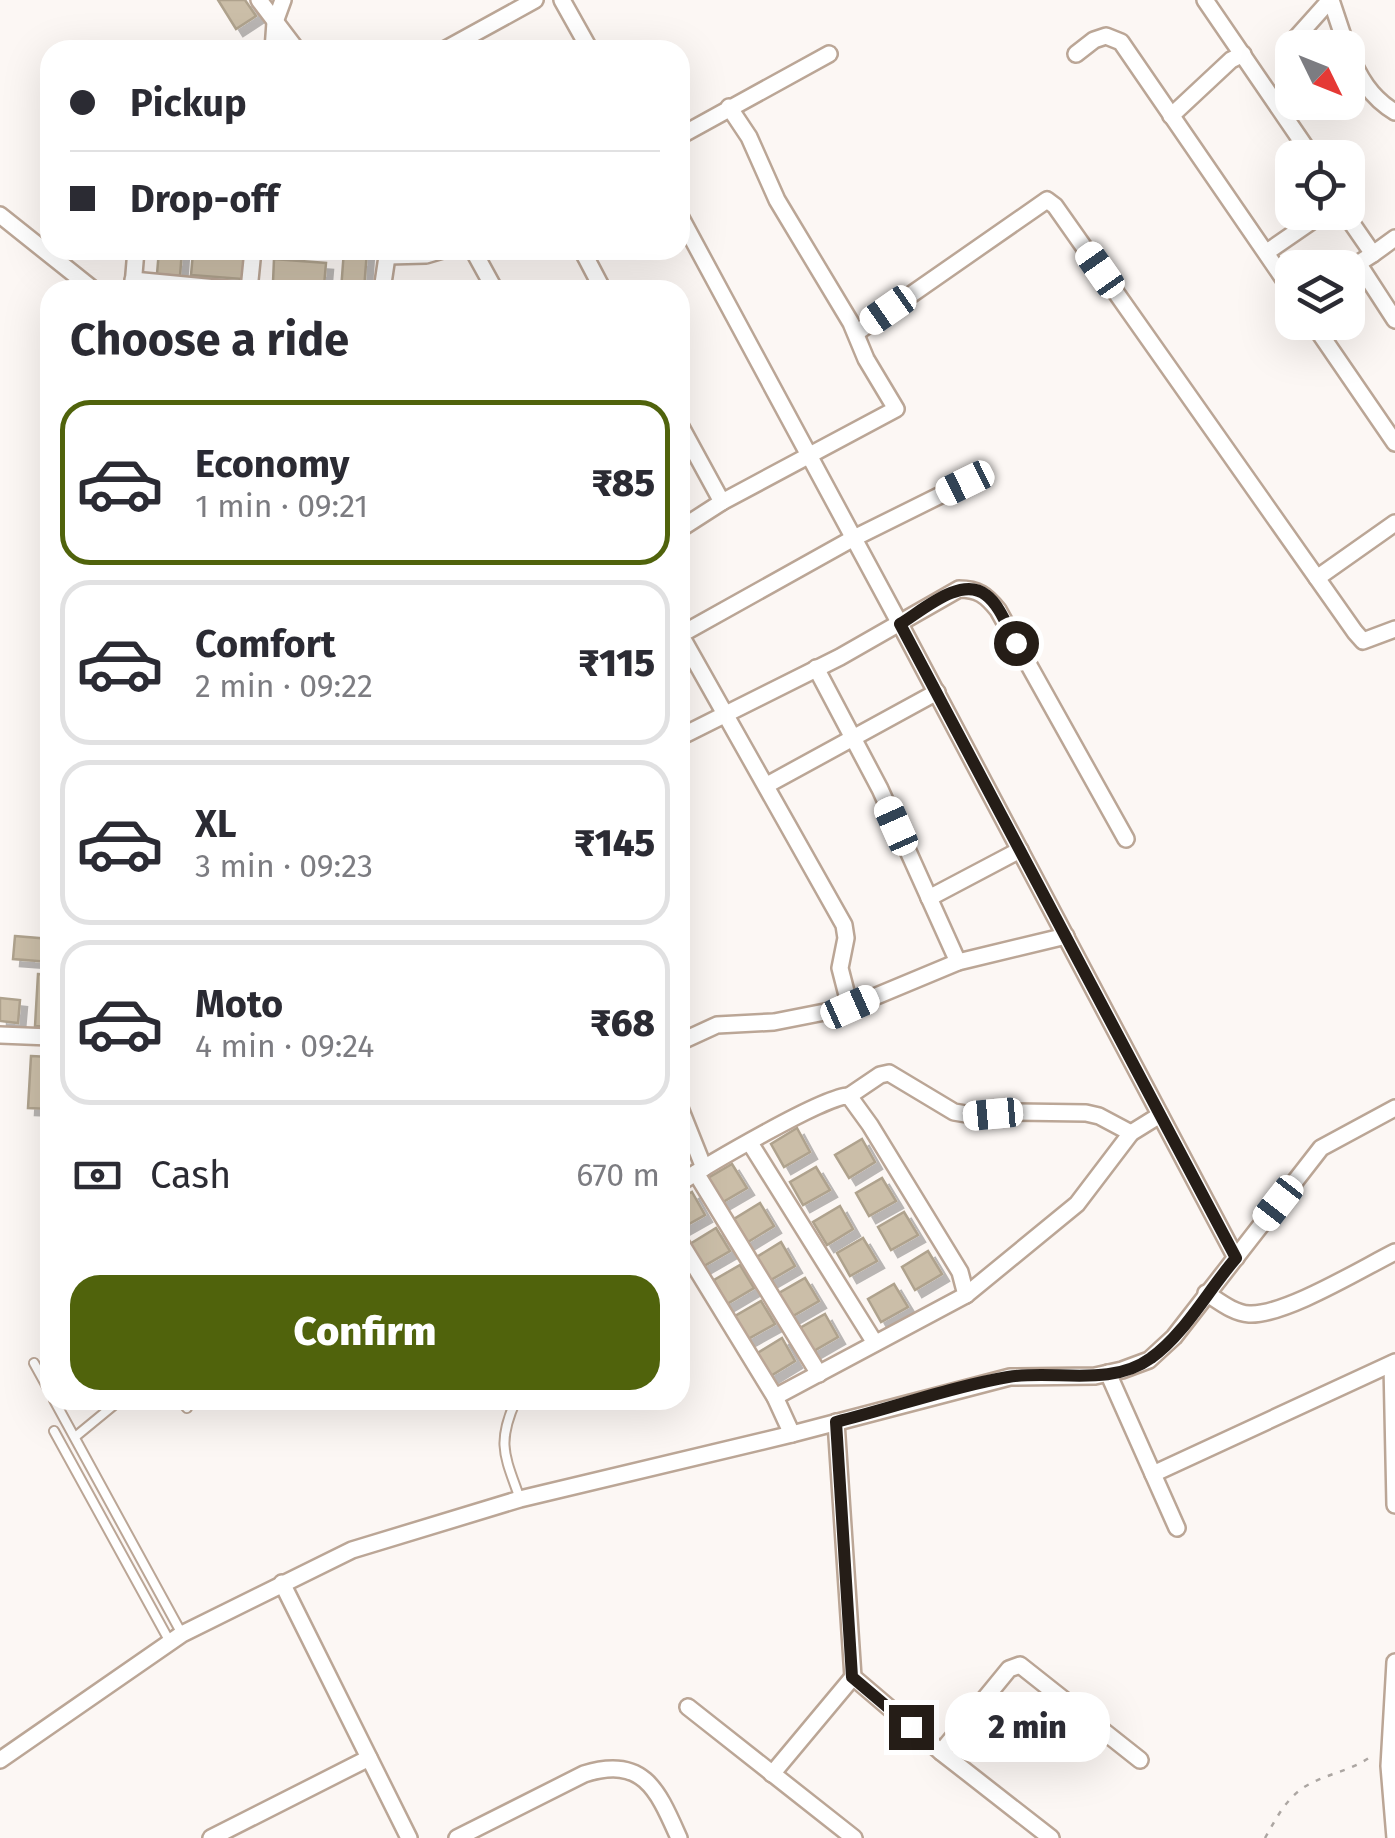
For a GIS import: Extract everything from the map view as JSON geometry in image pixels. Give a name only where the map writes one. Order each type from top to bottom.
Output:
[{"type":"street","points":[[259,0],[289,40]]},
{"type":"street","points":[[273,40],[283,0]]},
{"type":"street","points":[[462,40],[534,0]]},
{"type":"street","points":[[562,0],[584,40]]},
{"type":"street","points":[[1205,0],[1301,140]]},
{"type":"street","points":[[1303,30],[1330,0],[1340,30]]},
{"type":"street","points":[[1076,54],[1094,40],[1114,37],[1122,42],[1275,264]]},
{"type":"street","points":[[690,130],[829,54]]},
{"type":"street","points":[[1171,116],[1230,60],[1243,54]]},
{"type":"street","points":[[1365,83],[1377,101],[1395,112]]},
{"type":"street","points":[[690,523],[896,409],[866,359],[856,332],[777,200],[750,137],[729,107]]},
{"type":"street","points":[[856,332],[1047,200],[1055,206],[1363,641],[1395,629]]},
{"type":"street","points":[[0,215],[40,247]]},
{"type":"street","points":[[1267,252],[1299,230]]},
{"type":"street","points":[[1357,230],[1374,254]]},
{"type":"street","points":[[690,235],[1236,1258]]},
{"type":"street","points":[[1365,259],[1395,238]]},
{"type":"street","points":[[56,260],[81,280]]},
{"type":"street","points":[[1365,281],[1395,320]]},
{"type":"street","points":[[1324,340],[1395,443]]},
{"type":"street","points":[[690,444],[722,502]]},
{"type":"street","points":[[690,629],[852,539],[965,483]]},
{"type":"street","points":[[1317,578],[1395,524]]},
{"type":"street","points":[[690,732],[900,624],[959,589],[972,589],[986,595],[1126,840]]},
{"type":"street","points":[[690,652],[844,925],[846,938],[840,968],[850,1007]]},
{"type":"street","points":[[816,668],[958,962]]},
{"type":"street","points":[[767,784],[937,692]]},
{"type":"street","points":[[929,898],[1020,850]]},
{"type":"street","points":[[690,1038],[718,1025],[774,1022],[850,1007],[958,962],[1066,936]]},
{"type":"street","points":[[0,1035],[40,1037]]},
{"type":"street","points":[[690,1176],[840,1095],[849,1096],[889,1073],[954,1112],[972,1116],[1086,1113],[1132,1133]]},
{"type":"street","points":[[849,1096],[960,1272],[966,1295]]},
{"type":"street","points":[[0,1760],[176,1638],[352,1550],[520,1499],[792,1434],[1010,1376],[1108,1373],[1149,1360],[1174,1337],[1322,1148],[1395,1108]]},
{"type":"street","points":[[775,1397],[966,1295],[1077,1204],[1132,1133],[1160,1114]]},
{"type":"street","points":[[690,1139],[700,1170],[819,1374]]},
{"type":"street","points":[[750,1143],[876,1344]]},
{"type":"street","points":[[1206,1293],[1249,1314],[1279,1309],[1395,1252]]},
{"type":"street","points":[[690,1258],[775,1397],[792,1434]]},
{"type":"street","points":[[1153,1474],[1394,1363],[1395,1504]]},
{"type":"street","points":[[1108,1373],[1178,1528]]},
{"type":"street","points":[[772,1774],[852,1677],[836,1422]]},
{"type":"street","points":[[282,1583],[409,1838]]},
{"type":"street","points":[[1395,1662],[1389,1766],[1395,1838]]},
{"type":"street","points":[[940,1752],[1014,1665],[1026,1668],[1140,1760]]},
{"type":"street","points":[[852,1677],[1050,1838]]},
{"type":"street","points":[[688,1707],[854,1838]]},
{"type":"street","points":[[211,1838],[369,1758]]},
{"type":"street","points":[[457,1838],[584,1774],[624,1768],[642,1776],[659,1794],[679,1838]]},
{"type":"lane","points":[[34,1363],[40,1374]]},
{"type":"lane","points":[[60,1410],[176,1638]]},
{"type":"lane","points":[[75,1438],[108,1410]]},
{"type":"lane","points":[[512,1410],[502,1449],[520,1499]]},
{"type":"lane","points":[[54,1431],[176,1638]]},
{"type":"path","points":[[1265,1838],[1282,1807],[1304,1787],[1356,1768],[1390,1742]]},
{"type":"building","points":[[218,0],[245,0],[256,16],[236,29]]},
{"type":"building","points":[[158,260],[181,260],[180,276],[157,274]]},
{"type":"building","points":[[192,260],[244,260],[242,279],[191,275]]},
{"type":"building","points":[[274,260],[326,263],[325,280],[273,280]]},
{"type":"building","points":[[343,260],[366,260],[365,280],[342,280]]},
{"type":"building","points":[[15,936],[40,938],[40,961],[13,959]]},
{"type":"building","points":[[38,974],[40,1026],[35,1026]]},
{"type":"building","points":[[0,998],[20,1000],[18,1023],[0,1021]]},
{"type":"building","points":[[31,1056],[40,1056],[40,1109],[28,1108]]},
{"type":"building","points":[[797,1128],[810,1152],[784,1167],[771,1144]]},
{"type":"building","points":[[862,1139],[875,1162],[849,1178],[835,1155]]},
{"type":"building","points":[[732,1164],[747,1188],[723,1202],[708,1178]]},
{"type":"building","points":[[816,1167],[830,1190],[803,1205],[790,1182]]},
{"type":"building","points":[[882,1178],[896,1201],[869,1216],[856,1193]]},
{"type":"building","points":[[690,1193],[705,1215],[690,1223]]},
{"type":"building","points":[[760,1203],[774,1226],[748,1242],[734,1219]]},
{"type":"building","points":[[840,1206],[853,1229],[827,1245],[813,1222]]},
{"type":"building","points":[[904,1212],[918,1235],[891,1250],[878,1227]]},
{"type":"building","points":[[716,1228],[730,1251],[704,1266],[690,1244]]},
{"type":"building","points":[[863,1238],[877,1261],[850,1276],[837,1253]]},
{"type":"building","points":[[781,1242],[795,1266],[769,1281],[755,1258]]},
{"type":"building","points":[[928,1251],[942,1274],[915,1290],[902,1267]]},
{"type":"building","points":[[740,1265],[754,1288],[727,1304],[714,1280]]},
{"type":"building","points":[[805,1278],[819,1301],[793,1316],[779,1293]]},
{"type":"building","points":[[894,1284],[908,1307],[881,1322],[868,1299]]},
{"type":"building","points":[[761,1301],[775,1324],[748,1339],[735,1316]]},
{"type":"building","points":[[825,1314],[838,1337],[812,1352],[798,1329]]},
{"type":"building","points":[[782,1338],[795,1361],[769,1377],[756,1354]]},
{"type":"route","points":[[911,1727],[852,1677],[836,1422],[1010,1376],[1095,1376],[1149,1360],[1174,1337],[1236,1258],[900,624],[959,589],[972,589],[986,595],[1016,643]]}]
